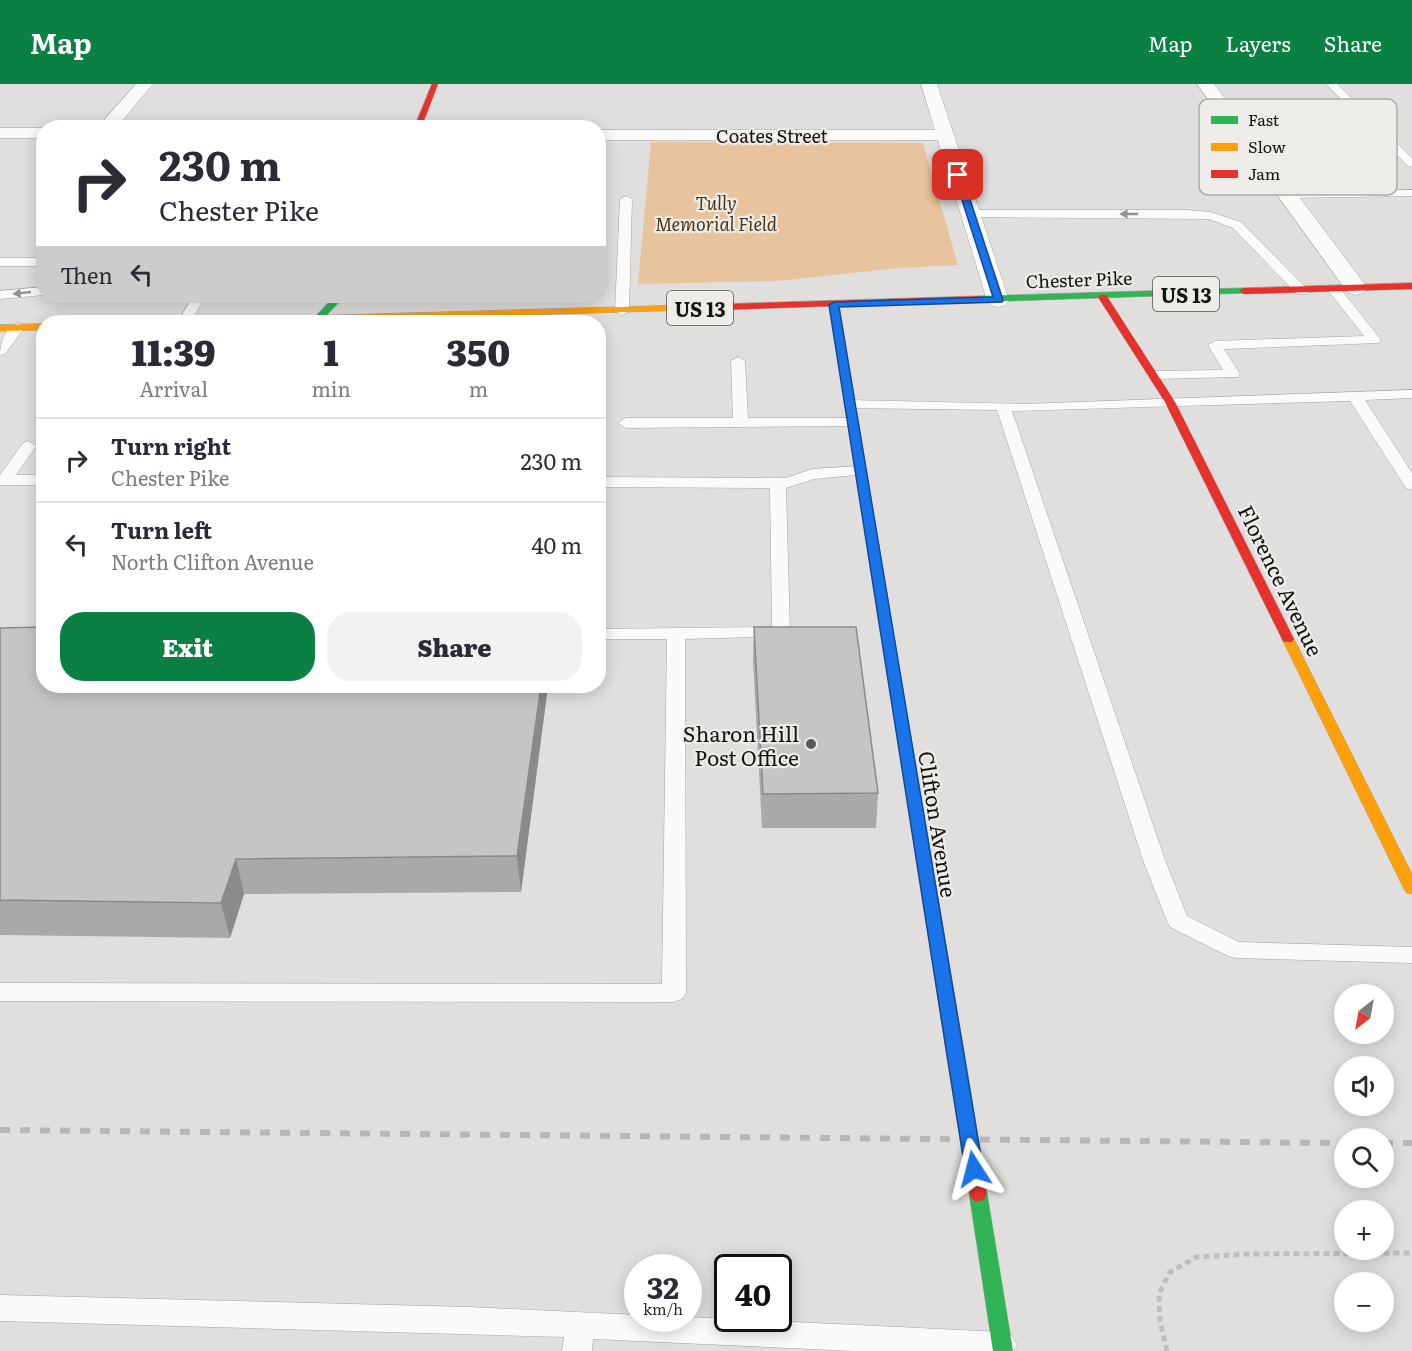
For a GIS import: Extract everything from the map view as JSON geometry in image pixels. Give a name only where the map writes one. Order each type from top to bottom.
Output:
[{"type":"street","points":[[113,120],[145,84]]},
{"type":"street","points":[[420,120],[435,84]]},
{"type":"street","points":[[929,84],[998,300]]},
{"type":"street","points":[[1205,84],[1216,99]]},
{"type":"street","points":[[0,133],[36,133]]},
{"type":"street","name":"Coates Street","points":[[606,135],[946,135]]},
{"type":"street","points":[[1287,195],[1356,288]]},
{"type":"street","name":"Chester Pike","points":[[575,315],[622,311],[1410,288]]},
{"type":"street","name":"Florence Avenue","points":[[1103,297],[1170,402],[1412,889]]},
{"type":"street","points":[[323,315],[334,303]]},
{"type":"street","name":"Clifton Avenue","points":[[834,305],[1003,1348]]},
{"type":"street","points":[[0,328],[36,327]]},
{"type":"lane","points":[[1331,84],[1346,99]]},
{"type":"lane","points":[[1397,149],[1412,164]]},
{"type":"lane","points":[[1397,193],[1412,193]]},
{"type":"lane","points":[[622,311],[626,199]]},
{"type":"lane","points":[[970,214],[1187,214],[1210,216],[1237,225],[1302,291]]},
{"type":"lane","points":[[0,262],[36,262]]},
{"type":"lane","points":[[1153,375],[1233,374],[1215,345],[1374,340],[1333,289]]},
{"type":"lane","points":[[0,295],[36,292]]},
{"type":"lane","points":[[0,351],[18,327]]},
{"type":"lane","points":[[738,361],[741,422]]},
{"type":"lane","points":[[849,404],[1024,408],[1412,394]]},
{"type":"lane","points":[[1354,395],[1412,485]]},
{"type":"lane","points":[[1004,406],[1154,860],[1178,921],[1236,950],[1412,955]]},
{"type":"lane","points":[[626,423],[852,422]]},
{"type":"lane","points":[[3,480],[28,446]]},
{"type":"lane","points":[[606,482],[788,483],[812,474],[861,471]]},
{"type":"lane","points":[[3,480],[36,480]]},
{"type":"lane","points":[[606,634],[781,632],[778,483]]},
{"type":"lane","points":[[0,992],[674,993],[676,634]]},
{"type":"lane","points":[[0,1308],[470,1320],[578,1338],[1003,1348]]},
{"type":"path","points":[[1167,1351],[1160,1321],[1159,1294],[1169,1273],[1196,1257],[1412,1253]]},
{"type":"green space","name":"Tully Memorial Field","points":[[651,142],[923,143],[958,265],[899,268],[777,281],[638,284]]},
{"type":"building","points":[[36,627],[36,693],[540,693],[517,856],[236,859],[221,903],[0,900],[0,628]]},
{"type":"building","name":"Sharon Hill Post Office","points":[[754,627],[856,627],[878,793],[763,794]]},
{"type":"railway","points":[[0,1130],[1334,1143]]},
{"type":"railway","points":[[1394,1143],[1412,1143]]},
{"type":"traffic: fast","points":[[981,299],[1244,291]]},
{"type":"traffic: fast","points":[[322,315],[333,303]]},
{"type":"traffic: fast","points":[[978,1193],[1003,1351]]},
{"type":"traffic: slow","points":[[834,305],[892,661]]},
{"type":"traffic: slow","points":[[448,315],[689,308]]},
{"type":"traffic: slow","points":[[0,328],[36,327]]},
{"type":"traffic: slow","points":[[1288,639],[1412,889]]},
{"type":"traffic: jam","points":[[420,120],[435,84]]},
{"type":"traffic: jam","points":[[1244,291],[1412,286]]},
{"type":"traffic: jam","points":[[1103,297],[1170,402],[1288,639]]},
{"type":"traffic: jam","points":[[689,308],[981,299]]},
{"type":"traffic: jam","points":[[892,661],[955,1051]]},
{"type":"traffic: jam","points":[[955,1051],[978,1193]]},
{"type":"place","name":"Sharon Hill Post Office","points":[[811,744]]},
{"type":"route","points":[[958,175],[998,300],[834,305],[974,1169]]}]
